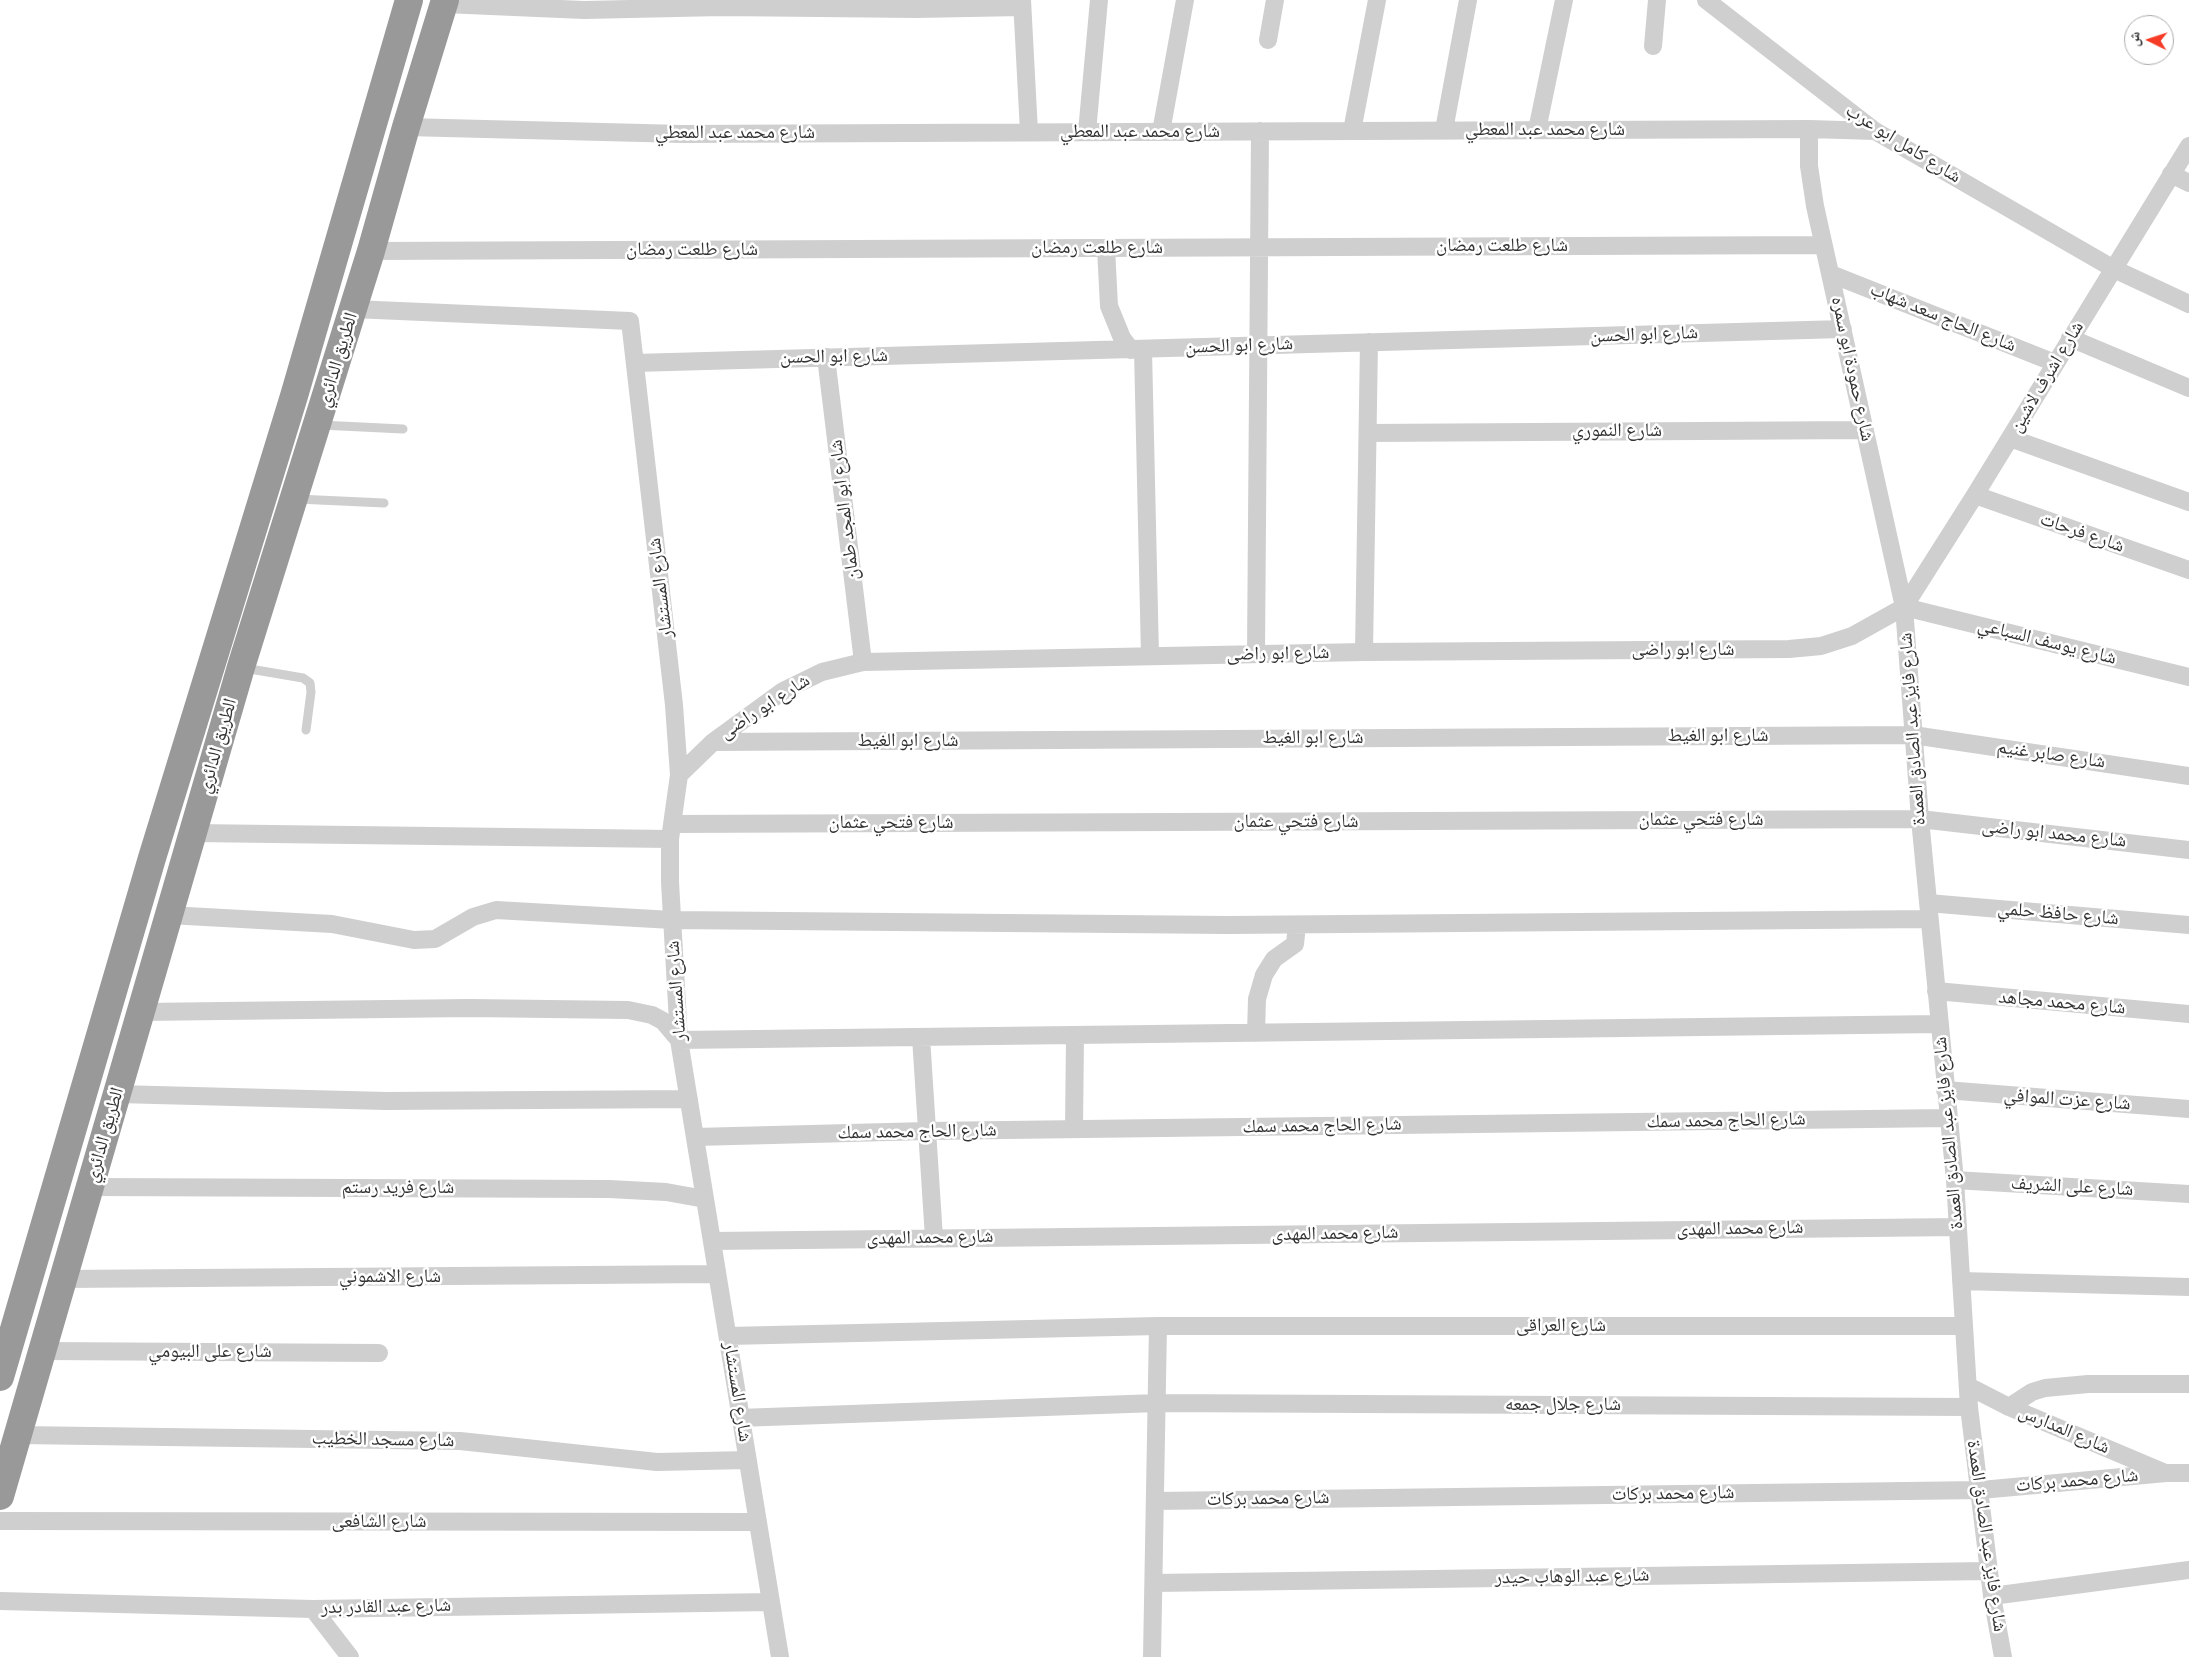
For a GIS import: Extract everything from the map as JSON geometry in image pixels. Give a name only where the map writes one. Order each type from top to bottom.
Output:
[{"type":"highway","name":"الطريق الدائري","points":[[0,1377],[6,1327],[214,658],[409,0]]},
{"type":"highway","name":"الطريق الدائري","points":[[2,1479],[18,1434],[241,667],[318,425],[445,2]]},
{"type":"highway","points":[[214,658],[241,667]]},
{"type":"street","points":[[1087,132],[1099,0]]},
{"type":"street","points":[[1160,132],[1185,0]]},
{"type":"street","points":[[1268,40],[1275,0]]},
{"type":"street","points":[[1352,131],[1378,0]]},
{"type":"street","points":[[1444,130],[1468,0]]},
{"type":"street","points":[[1537,130],[1564,0]]},
{"type":"street","points":[[1652,46],[1657,0]]},
{"type":"street","name":"شارع كامل ابو عرب","points":[[1706,0],[1875,131],[2114,269],[2189,304]]},
{"type":"street","points":[[445,2],[584,10],[722,3],[1022,4],[1029,132]]},
{"type":"street","name":"شارع محمد عبد المعطي","points":[[406,127],[682,134],[1809,129],[1875,131]]},
{"type":"street","name":"شارع حمودة ابو سمره","points":[[1809,129],[1809,166],[1823,244],[1904,607]]},
{"type":"street","points":[[1256,654],[1260,131]]},
{"type":"street","name":"شارع اشرف لاشين","points":[[1904,607],[1975,496],[2189,146]]},
{"type":"street","points":[[2172,174],[2189,183]]},
{"type":"street","name":"شارع طلعت رمضان","points":[[371,251],[1823,244]]},
{"type":"street","points":[[1106,248],[1109,306],[1122,338],[1137,350],[1150,656]]},
{"type":"street","name":"شارع الحاج سعد شهاب","points":[[1831,274],[2055,363]]},
{"type":"street","name":"شارع المستشار","points":[[353,309],[630,321],[674,705],[679,775],[672,832],[670,882],[679,1040],[728,1336],[739,1418],[748,1460],[780,1657]]},
{"type":"street","name":"شارع ابو الحسن","points":[[635,363],[1843,329]]},
{"type":"street","points":[[2070,338],[2189,388]]},
{"type":"street","points":[[1364,652],[1370,342]]},
{"type":"street","name":"شارع ابو المجد طمان","points":[[826,357],[863,662]]},
{"type":"street","name":"شارع النموري","points":[[1368,433],[1865,430]]},
{"type":"street","points":[[2010,438],[2189,502]]},
{"type":"street","name":"شارع فرحات","points":[[1975,496],[2189,570]]},
{"type":"street","name":"شارع ابو راضى","points":[[679,775],[713,742],[783,691],[802,680],[822,672],[863,662],[1364,652],[1789,649],[1821,646],[1852,636],[1904,607]]},
{"type":"street","name":"شارع يوسف السباعي","points":[[1904,607],[2189,677]]},
{"type":"street","name":"شارع فايز عبد الصادق العمدة","points":[[1904,607],[1920,819],[1955,1180],[1969,1407],[1981,1490],[1992,1596],[2004,1657]]},
{"type":"street","name":"شارع ابو الغيط","points":[[713,742],[1914,735]]},
{"type":"street","name":"شارع صابر غنيم","points":[[1914,735],[2189,776]]},
{"type":"street","name":"شارع فتحي عثمان","points":[[193,833],[672,832],[1920,819]]},
{"type":"street","name":"شارع محمد ابو راضى","points":[[1920,819],[2189,850]]},
{"type":"street","name":"شارع حافظ حلمي","points":[[169,915],[332,924],[414,940],[435,939],[473,917],[496,910],[672,920],[1297,925],[1929,911],[2189,925]]},
{"type":"street","points":[[1256,1033],[1257,1000],[1264,975],[1274,960],[1295,944],[1297,925]]},
{"type":"street","name":"شارع محمد مجاهد","points":[[1936,992],[2189,1014]]},
{"type":"street","points":[[141,1012],[470,1008],[628,1010],[652,1015],[662,1021],[679,1040],[1939,1024]]},
{"type":"street","points":[[1074,1130],[1075,1035]]},
{"type":"street","points":[[921,1037],[934,1238]]},
{"type":"street","name":"شارع عزت الموافي","points":[[1946,1090],[2189,1108]]},
{"type":"street","points":[[117,1094],[386,1101],[688,1099]]},
{"type":"street","name":"شارع الحاج محمد سمك","points":[[695,1137],[928,1131],[1948,1118]]},
{"type":"street","name":"شارع على الشريف","points":[[1955,1180],[2189,1194]]},
{"type":"street","name":"شارع فريد رستم","points":[[90,1187],[609,1189],[666,1192],[705,1199]]},
{"type":"street","name":"شارع محمد المهدى","points":[[712,1241],[1958,1227]]},
{"type":"street","name":"شارع الاشموني","points":[[63,1279],[717,1274]]},
{"type":"street","points":[[1961,1281],[2189,1288]]},
{"type":"street","points":[[1152,1657],[1158,1326]]},
{"type":"street","name":"شارع العراقى","points":[[728,1336],[1158,1326],[1964,1326]]},
{"type":"street","name":"شارع على البيومي","points":[[42,1351],[379,1353]]},
{"type":"street","points":[[2010,1407],[2020,1399],[2045,1388],[2088,1384],[2189,1384]]},
{"type":"street","name":"شارع المدارس","points":[[1968,1386],[2010,1407],[2189,1483]]},
{"type":"street","name":"شارع جلال جمعه","points":[[739,1418],[1157,1403],[1969,1407]]},
{"type":"street","name":"شارع مسجد الخطيب","points":[[18,1434],[460,1441],[657,1462],[748,1460]]},
{"type":"street","name":"شارع محمد بركات","points":[[1156,1501],[1981,1490],[2166,1473],[2189,1473]]},
{"type":"street","name":"شارع الشافعى","points":[[0,1521],[758,1522]]},
{"type":"street","points":[[1992,1596],[2189,1570]]},
{"type":"street","name":"شارع عبد الوهاب حيدر","points":[[1154,1584],[1989,1571]]},
{"type":"street","name":"شارع عبد القادر بدر","points":[[0,1601],[313,1609],[771,1602]]},
{"type":"street","points":[[313,1609],[350,1657]]},
{"type":"lane","points":[[318,425],[403,430]]},
{"type":"lane","points":[[294,499],[384,503]]},
{"type":"lane","points":[[241,667],[303,678],[310,683],[311,692],[306,730]]}]
